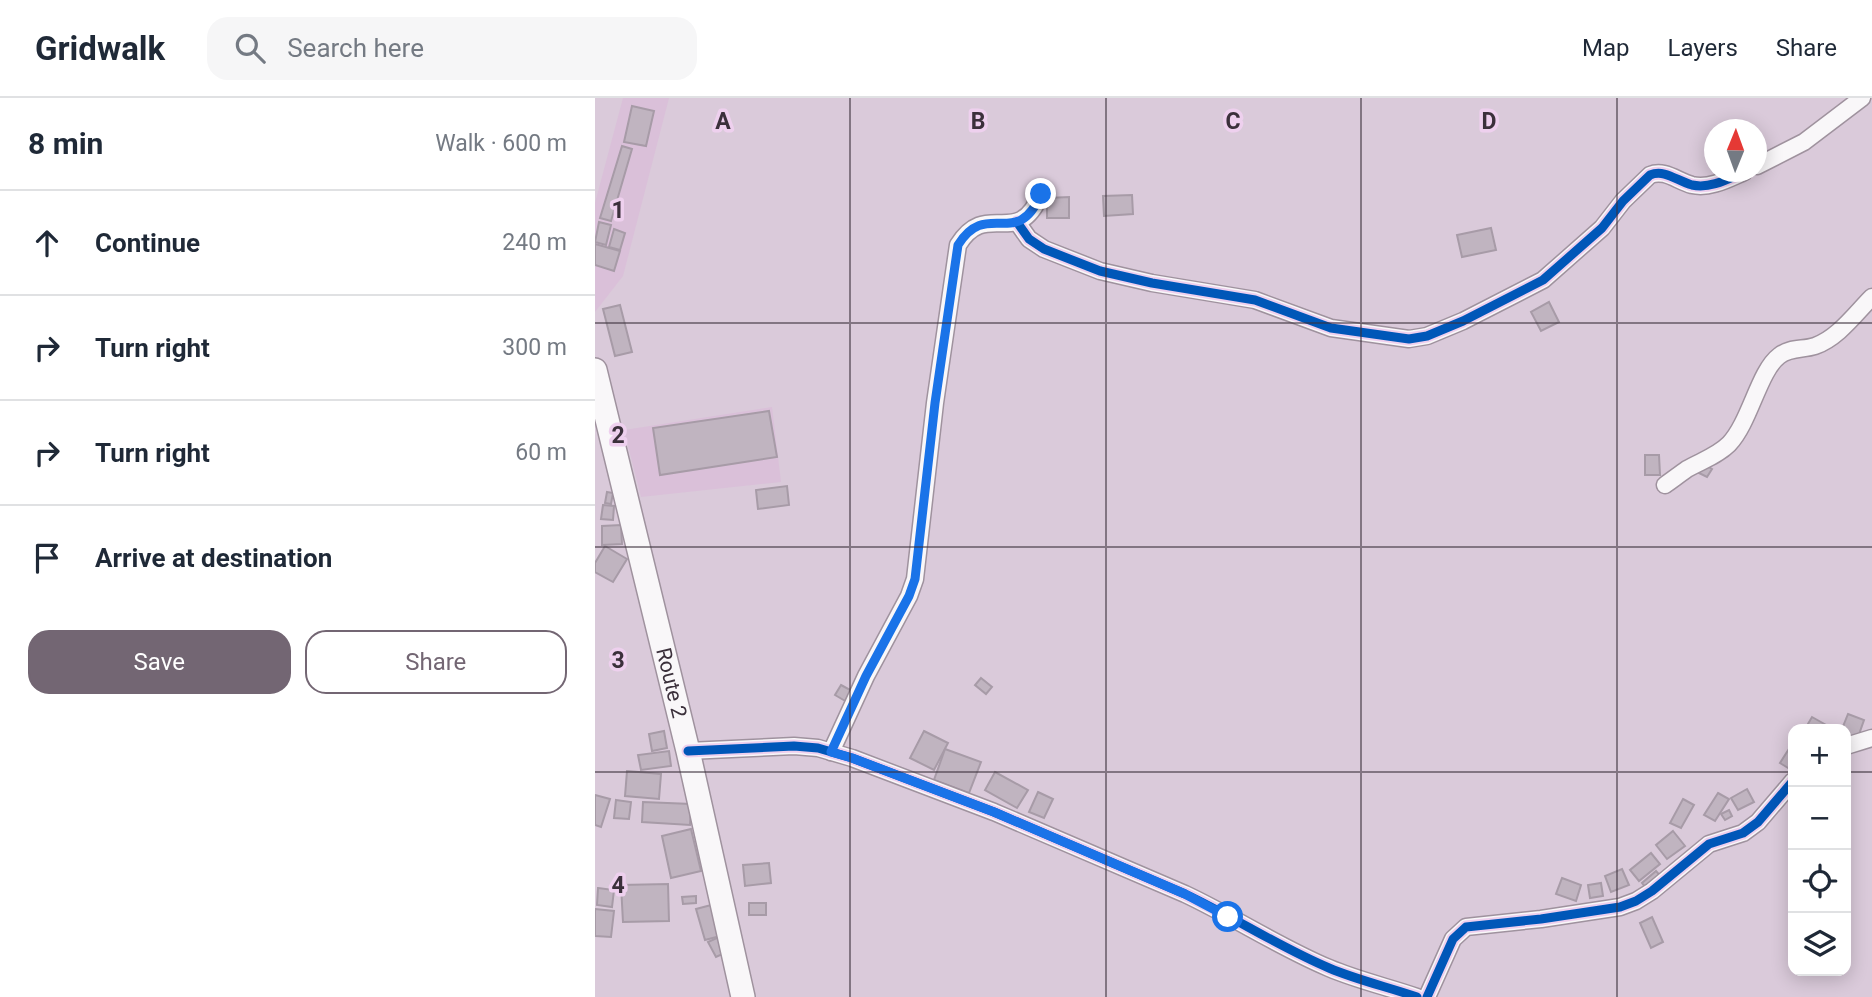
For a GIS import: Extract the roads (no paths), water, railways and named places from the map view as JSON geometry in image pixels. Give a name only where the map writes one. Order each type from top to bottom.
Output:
[{"type":"highway","name":"Route 2","points":[[595,370],[604,434],[688,751],[743,997]]},
{"type":"street","points":[[1767,160],[1804,142],[1862,98]]},
{"type":"street","points":[[1017,222],[1029,239],[1044,249],[1100,271],[1152,283],[1255,300],[1331,328],[1409,339],[1427,336],[1463,321],[1536,284],[1602,228],[1623,201],[1650,175],[1665,174],[1693,185],[1723,182]]},
{"type":"street","points":[[831,752],[915,579],[935,403],[958,245],[975,225],[1017,222],[1033,211],[1041,194]]},
{"type":"street","points":[[1665,485],[1729,445],[1754,402],[1770,365],[1779,355],[1790,350],[1815,346],[1830,339],[1872,297]]},
{"type":"street","points":[[1851,744],[1872,738]]},
{"type":"street","points":[[688,751],[794,746],[852,758],[994,812],[1202,902],[1251,930],[1330,968],[1417,997]]},
{"type":"street","points":[[1427,997],[1453,939],[1466,927],[1620,907],[1636,901],[1709,844],[1743,833],[1758,822],[1788,787]]}]
